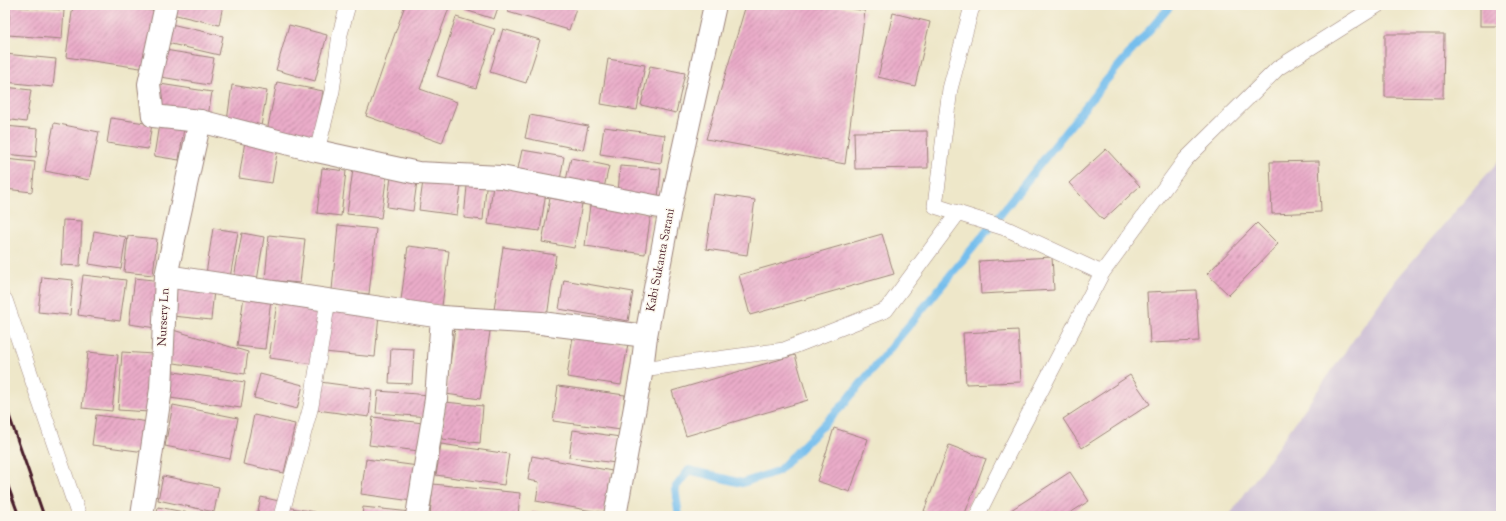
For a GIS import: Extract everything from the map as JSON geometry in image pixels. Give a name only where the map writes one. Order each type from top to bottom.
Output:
[{"type":"street","points":[[166,5],[149,84],[153,116],[200,121],[418,173],[501,177],[670,209]]},
{"type":"street","name":"Kabi Sukanta Sarani","points":[[615,516],[642,369],[646,336],[670,209],[715,5]]},
{"type":"street","name":"Nursery Ln","points":[[142,516],[161,389],[166,276],[200,121]]},
{"type":"street","points":[[166,276],[442,317],[541,323],[646,336]]},
{"type":"street","points":[[417,516],[436,398],[442,317]]},
{"type":"lane","points":[[317,150],[332,91],[340,34],[348,5]]},
{"type":"lane","points":[[974,5],[971,10],[950,89],[935,206],[1005,228],[1102,273]]},
{"type":"lane","points":[[977,516],[1102,273],[1185,160],[1278,68],[1378,5]]},
{"type":"lane","points":[[642,369],[784,350],[886,310],[958,213]]},
{"type":"lane","points":[[5,300],[79,516]]},
{"type":"lane","points":[[281,516],[311,406],[328,300]]},
{"type":"shaded area","points":[[1501,158],[1501,516],[1229,516],[1395,281]]},
{"type":"building","points":[[73,5],[114,5],[155,11],[147,69],[66,57]]},
{"type":"building","points":[[174,5],[223,5],[219,25],[172,14]]},
{"type":"building","points":[[405,5],[450,5],[420,89],[457,102],[442,143],[366,116]]},
{"type":"building","points":[[466,5],[499,5],[494,19],[465,10]]},
{"type":"building","points":[[510,5],[577,5],[569,30],[508,12]]},
{"type":"building","points":[[746,5],[833,5],[865,11],[845,164],[706,139]]},
{"type":"building","points":[[1480,5],[1501,5],[1501,26],[1480,26]]},
{"type":"building","points":[[10,6],[64,10],[62,39],[8,35]]},
{"type":"building","points":[[893,13],[930,22],[915,86],[878,77]]},
{"type":"building","points":[[456,17],[495,29],[476,88],[437,76]]},
{"type":"building","points":[[171,24],[223,36],[219,55],[167,43]]},
{"type":"building","points":[[289,25],[327,35],[315,81],[276,70]]},
{"type":"building","points":[[503,29],[540,40],[526,83],[490,72]]},
{"type":"building","points":[[1385,34],[1444,34],[1443,98],[1385,97]]},
{"type":"building","points":[[165,50],[214,58],[209,85],[161,77]]},
{"type":"building","points":[[5,54],[56,59],[53,87],[5,82]]},
{"type":"building","points":[[608,59],[645,65],[637,110],[601,104]]},
{"type":"building","points":[[650,66],[685,73],[676,113],[641,105]]},
{"type":"building","points":[[277,82],[323,91],[314,140],[267,131]]},
{"type":"building","points":[[160,84],[212,92],[208,116],[157,108]]},
{"type":"building","points":[[232,85],[267,91],[261,126],[227,121]]},
{"type":"building","points":[[5,87],[31,90],[26,122],[5,119]]},
{"type":"building","points":[[530,115],[588,126],[583,150],[525,138]]},
{"type":"building","points":[[111,118],[152,124],[148,149],[107,143]]},
{"type":"building","points":[[54,123],[99,132],[89,180],[45,171]]},
{"type":"building","points":[[159,124],[184,128],[179,160],[154,156]]},
{"type":"building","points":[[5,126],[38,129],[36,157],[5,154]]},
{"type":"building","points":[[604,127],[665,135],[661,163],[600,154]]},
{"type":"building","points":[[927,131],[928,168],[855,169],[854,132]]},
{"type":"building","points":[[245,141],[278,147],[272,183],[239,178]]},
{"type":"building","points":[[1106,149],[1140,186],[1103,220],[1069,183]]},
{"type":"building","points":[[522,150],[564,157],[560,180],[517,173]]},
{"type":"building","points":[[571,158],[609,166],[604,188],[566,180]]},
{"type":"building","points":[[5,159],[35,162],[32,192],[5,189]]},
{"type":"building","points":[[1319,161],[1321,212],[1272,214],[1270,162]]},
{"type":"building","points":[[620,166],[661,169],[658,198],[618,195]]},
{"type":"building","points":[[322,168],[346,171],[341,216],[317,213]]},
{"type":"building","points":[[353,169],[387,173],[381,218],[347,214]]},
{"type":"building","points":[[391,177],[417,181],[413,211],[387,207]]},
{"type":"building","points":[[423,181],[461,185],[457,215],[419,210]]},
{"type":"building","points":[[493,185],[546,192],[540,231],[488,224]]},
{"type":"building","points":[[467,186],[486,188],[483,220],[464,218]]},
{"type":"building","points":[[714,194],[755,200],[747,255],[706,249]]},
{"type":"building","points":[[550,198],[582,204],[574,248],[542,242]]},
{"type":"building","points":[[590,205],[651,213],[645,254],[585,246]]},
{"type":"building","points":[[63,220],[82,221],[80,266],[61,265]]},
{"type":"building","points":[[1257,223],[1278,244],[1229,295],[1207,274]]},
{"type":"building","points":[[338,225],[376,229],[369,294],[332,290]]},
{"type":"building","points":[[213,228],[238,232],[230,278],[206,274]]},
{"type":"building","points":[[94,231],[126,237],[121,269],[89,264]]},
{"type":"building","points":[[242,233],[264,237],[257,281],[234,278]]},
{"type":"building","points":[[882,234],[894,274],[750,315],[739,275]]},
{"type":"building","points":[[269,235],[305,239],[300,283],[265,280]]},
{"type":"building","points":[[128,236],[157,239],[153,275],[124,272]]},
{"type":"building","points":[[408,246],[449,251],[442,306],[401,300]]},
{"type":"building","points":[[503,247],[556,255],[547,317],[494,310]]},
{"type":"building","points":[[1052,257],[1054,290],[981,294],[979,261]]},
{"type":"building","points":[[83,275],[126,280],[120,321],[78,315]]},
{"type":"building","points":[[42,277],[73,280],[70,315],[38,312]]},
{"type":"building","points":[[135,278],[162,281],[156,328],[129,324]]},
{"type":"building","points":[[564,280],[633,292],[628,321],[559,309]]},
{"type":"building","points":[[177,286],[214,290],[211,320],[173,316]]},
{"type":"building","points":[[1196,290],[1199,341],[1150,343],[1147,292]]},
{"type":"building","points":[[244,296],[271,299],[265,349],[237,346]]},
{"type":"building","points":[[277,302],[322,308],[314,364],[269,358]]},
{"type":"building","points":[[329,309],[379,314],[375,357],[324,352]]},
{"type":"building","points":[[456,320],[491,325],[480,399],[446,394]]},
{"type":"building","points":[[173,330],[248,352],[245,374],[168,362]]},
{"type":"building","points":[[1018,330],[1021,382],[966,384],[963,333]]},
{"type":"building","points":[[573,336],[628,344],[621,385],[567,377]]},
{"type":"building","points":[[391,348],[414,349],[412,384],[389,383]]},
{"type":"building","points":[[88,352],[118,355],[112,411],[82,408]]},
{"type":"building","points":[[122,352],[153,354],[149,412],[118,410]]},
{"type":"building","points":[[795,355],[808,400],[686,436],[672,391]]},
{"type":"building","points":[[167,371],[245,382],[241,408],[163,397]]},
{"type":"building","points":[[260,374],[303,385],[297,409],[254,398]]},
{"type":"building","points":[[1130,375],[1150,404],[1082,448],[1063,419]]},
{"type":"building","points":[[320,382],[372,389],[369,417],[317,410]]},
{"type":"building","points":[[558,386],[625,395],[621,430],[553,421]]},
{"type":"building","points":[[378,391],[430,395],[429,417],[376,413]]},
{"type":"building","points":[[445,402],[483,406],[480,443],[442,439]]},
{"type":"building","points":[[173,405],[238,418],[230,459],[165,446]]},
{"type":"building","points":[[96,415],[149,422],[145,452],[92,445]]},
{"type":"building","points":[[254,415],[295,424],[284,473],[243,464]]},
{"type":"building","points":[[373,417],[423,423],[419,451],[369,445]]},
{"type":"building","points":[[834,428],[868,439],[850,492],[817,481]]},
{"type":"building","points":[[573,430],[620,437],[616,463],[569,457]]},
{"type":"building","points":[[441,444],[509,454],[504,485],[436,475]]},
{"type":"building","points":[[949,445],[986,459],[964,516],[936,516],[924,511]]},
{"type":"building","points":[[532,456],[612,471],[604,513],[536,501],[539,482],[528,480]]},
{"type":"building","points":[[366,459],[418,466],[412,501],[361,494]]},
{"type":"building","points":[[1070,472],[1089,501],[1065,516],[1015,516],[1011,510]]},
{"type":"building","points":[[163,476],[219,487],[214,512],[158,500]]},
{"type":"building","points":[[433,484],[520,493],[518,516],[430,515]]},
{"type":"building","points":[[261,497],[279,501],[276,516],[257,516]]},
{"type":"building","points":[[158,507],[199,515],[199,516],[156,516]]},
{"type":"building","points":[[286,507],[315,512],[314,516],[284,516]]},
{"type":"building","points":[[363,507],[411,512],[410,516],[362,516]]},
{"type":"building","points":[[532,512],[552,515],[552,516],[531,516]]},
{"type":"waterway","points":[[679,516],[675,488],[689,470],[742,483],[778,471],[844,404],[1000,215],[1104,83],[1171,5]]},
{"type":"railway","points":[[5,404],[44,516]]},
{"type":"railway","points":[[5,478],[19,516]]}]
